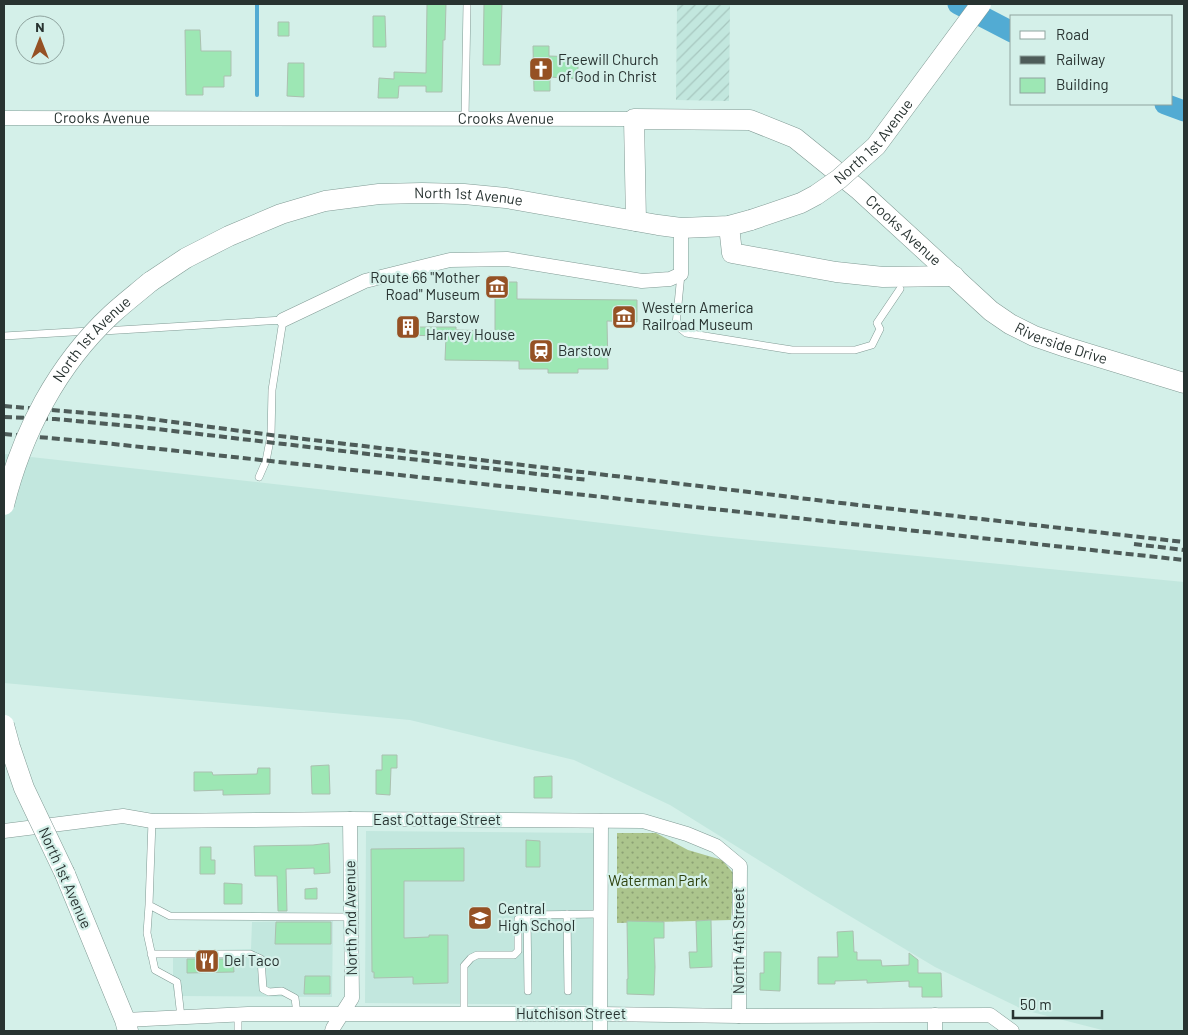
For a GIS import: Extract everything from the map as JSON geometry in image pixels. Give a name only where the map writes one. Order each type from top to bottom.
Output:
[{"type":"main road","name":"North 1st Avenue","points":[[4,505],[25,440],[45,398],[60,375],[77,352],[112,314],[150,282],[186,258],[229,236],[281,214],[325,201],[379,194],[439,193],[506,198],[680,228],[730,226],[751,220],[816,195],[839,179],[876,146],[980,4]]},
{"type":"main road","points":[[634,119],[636,221]]},
{"type":"main road","name":"Crooks Avenue","points":[[634,119],[750,120],[795,138],[858,189],[954,276]]},
{"type":"main road","points":[[730,226],[732,253],[836,272],[883,277],[954,276]]},
{"type":"main road","points":[[883,277],[900,288],[921,289],[937,287],[954,276]]},
{"type":"main road","name":"Riverside Drive","points":[[954,276],[991,311],[1010,324],[1034,336],[1066,348],[1184,384]]},
{"type":"main road","name":"North 1st Avenue","points":[[4,725],[24,788],[65,874],[127,1025]]},
{"type":"street","name":"Crooks Avenue","points":[[4,118],[634,119]]},
{"type":"street","points":[[283,320],[365,281],[450,260],[508,258],[642,281],[670,279],[681,274],[680,228]]},
{"type":"street","name":"East Cottage Street","points":[[4,831],[123,816],[152,820],[642,821],[687,834],[716,846],[740,866]]},
{"type":"street","name":"North 2nd Avenue","points":[[332,1031],[352,998],[350,819]]},
{"type":"street","points":[[600,1031],[601,821]]},
{"type":"street","name":"North 4th Street","points":[[739,1016],[740,866]]},
{"type":"street","name":"Hutchison Street","points":[[127,1025],[181,1017],[238,1014],[990,1015],[1012,1031]]},
{"type":"street","points":[[935,1015],[935,1031]]},
{"type":"lane","points":[[465,118],[467,4]]},
{"type":"lane","points":[[681,274],[676,325],[686,333],[792,350],[855,350],[872,345],[880,329],[877,323],[900,288]]},
{"type":"lane","points":[[4,336],[283,320],[272,390],[271,435],[266,461],[260,476]]},
{"type":"lane","points":[[152,820],[147,933],[155,970],[177,982],[181,1017]]},
{"type":"lane","points":[[149,905],[170,916],[351,917]]},
{"type":"lane","points":[[567,914],[568,991]]},
{"type":"lane","points":[[464,1014],[464,966],[470,958],[477,955],[514,955],[518,950],[518,919],[527,915],[601,914]]},
{"type":"lane","points":[[527,915],[528,991]]},
{"type":"lane","points":[[151,954],[250,954],[261,959],[263,989],[269,992],[282,991],[295,998],[296,1014]]},
{"type":"lane","points":[[238,1014],[238,1031]]},
{"type":"shaded area","points":[[677,4],[730,4],[729,101],[676,100]]},
{"type":"shaded area","points":[[4,454],[711,536],[1184,582],[1184,1031],[1106,1031],[1024,1010],[935,967],[670,805],[574,760],[410,720],[4,683]]},
{"type":"shaded area","name":"Central High School","points":[[366,831],[595,833],[594,1005],[365,1003]]},
{"type":"shaded area","points":[[333,920],[332,997],[179,996],[173,991],[173,951],[251,949],[252,922]]},
{"type":"green space","name":"Waterman Park","points":[[617,833],[656,833],[688,850],[722,860],[734,874],[731,920],[617,923]]},
{"type":"building","points":[[427,4],[446,4],[442,92],[426,92],[426,86],[399,86],[398,98],[378,98],[379,78],[394,79],[394,72],[426,73]]},
{"type":"building","points":[[484,4],[502,4],[500,65],[483,65]]},
{"type":"building","points":[[373,16],[385,16],[386,47],[373,47]]},
{"type":"building","points":[[278,22],[289,22],[289,36],[278,36]]},
{"type":"building","points":[[185,30],[200,30],[201,51],[231,51],[231,76],[224,76],[224,87],[203,87],[203,95],[186,95]]},
{"type":"building","points":[[533,46],[549,46],[549,56],[578,57],[578,79],[550,77],[550,91],[534,91]]},
{"type":"building","points":[[288,63],[304,63],[304,97],[287,96]]},
{"type":"building","name":"Barstow Harvey House","points":[[495,282],[517,282],[517,299],[637,300],[637,322],[607,321],[608,369],[578,369],[578,373],[548,373],[548,369],[519,369],[519,361],[445,360],[446,336],[399,335],[399,327],[456,327],[456,330],[495,331]]},
{"type":"building","points":[[382,755],[397,755],[397,768],[391,768],[390,795],[376,794],[376,770],[382,770]]},
{"type":"building","points":[[329,765],[330,794],[312,794],[311,766]]},
{"type":"building","points":[[258,768],[270,768],[270,794],[223,795],[223,790],[194,791],[194,772],[212,772],[213,775],[257,774]]},
{"type":"building","points":[[552,776],[552,798],[534,798],[534,777]]},
{"type":"building","points":[[526,840],[540,841],[540,867],[526,867]]},
{"type":"building","points":[[329,843],[330,873],[314,874],[314,868],[286,869],[287,911],[278,911],[277,876],[255,876],[254,846]]},
{"type":"building","points":[[200,847],[211,847],[211,860],[215,860],[215,874],[200,874]]},
{"type":"building","points":[[464,848],[464,881],[404,881],[404,938],[448,935],[448,983],[413,984],[413,977],[374,978],[374,972],[372,972],[371,849]]},
{"type":"building","points":[[224,883],[242,884],[242,904],[224,904]]},
{"type":"building","points":[[317,888],[317,899],[305,899],[305,889]]},
{"type":"building","points":[[711,920],[712,967],[690,968],[689,952],[697,952],[696,921]]},
{"type":"building","points":[[627,921],[664,922],[664,938],[654,938],[654,995],[627,994]]},
{"type":"building","points":[[276,922],[331,922],[331,944],[275,944]]},
{"type":"building","points":[[853,931],[854,952],[857,952],[857,960],[881,960],[882,966],[909,965],[909,953],[918,960],[918,973],[941,973],[942,997],[922,997],[922,987],[909,987],[909,981],[867,983],[867,980],[835,981],[835,984],[818,984],[818,957],[838,957],[837,932]]},
{"type":"building","points":[[764,952],[781,952],[780,991],[760,990],[760,973],[764,973]]},
{"type":"building","name":"Del Taco","points":[[187,959],[233,959],[234,972],[187,973]]},
{"type":"building","points":[[305,976],[330,976],[330,994],[304,994]]},
{"type":"waterway","points":[[257,4],[257,95]]},
{"type":"waterway","points":[[958,4],[1010,31]]},
{"type":"waterway","points":[[1168,105],[1184,111]]},
{"type":"railway","points":[[4,406],[136,417],[271,435],[1184,542]]},
{"type":"railway","points":[[4,417],[55,419],[140,427],[588,480]]},
{"type":"railway","points":[[4,434],[95,442],[1184,560]]},
{"type":"railway","points":[[1134,544],[1184,550]]},
{"type":"place","name":"Freewill Church of God in Christ","points":[[541,69]]},
{"type":"place","name":"Route 66 \"Mother Road\" Museum","points":[[497,287]]},
{"type":"place","name":"Western America Railroad Museum","points":[[624,317]]},
{"type":"place","name":"Barstow Harvey House","points":[[408,327]]},
{"type":"place","name":"Barstow","points":[[541,351]]},
{"type":"place","name":"Central High School","points":[[480,918]]},
{"type":"place","name":"Del Taco","points":[[207,961]]}]
